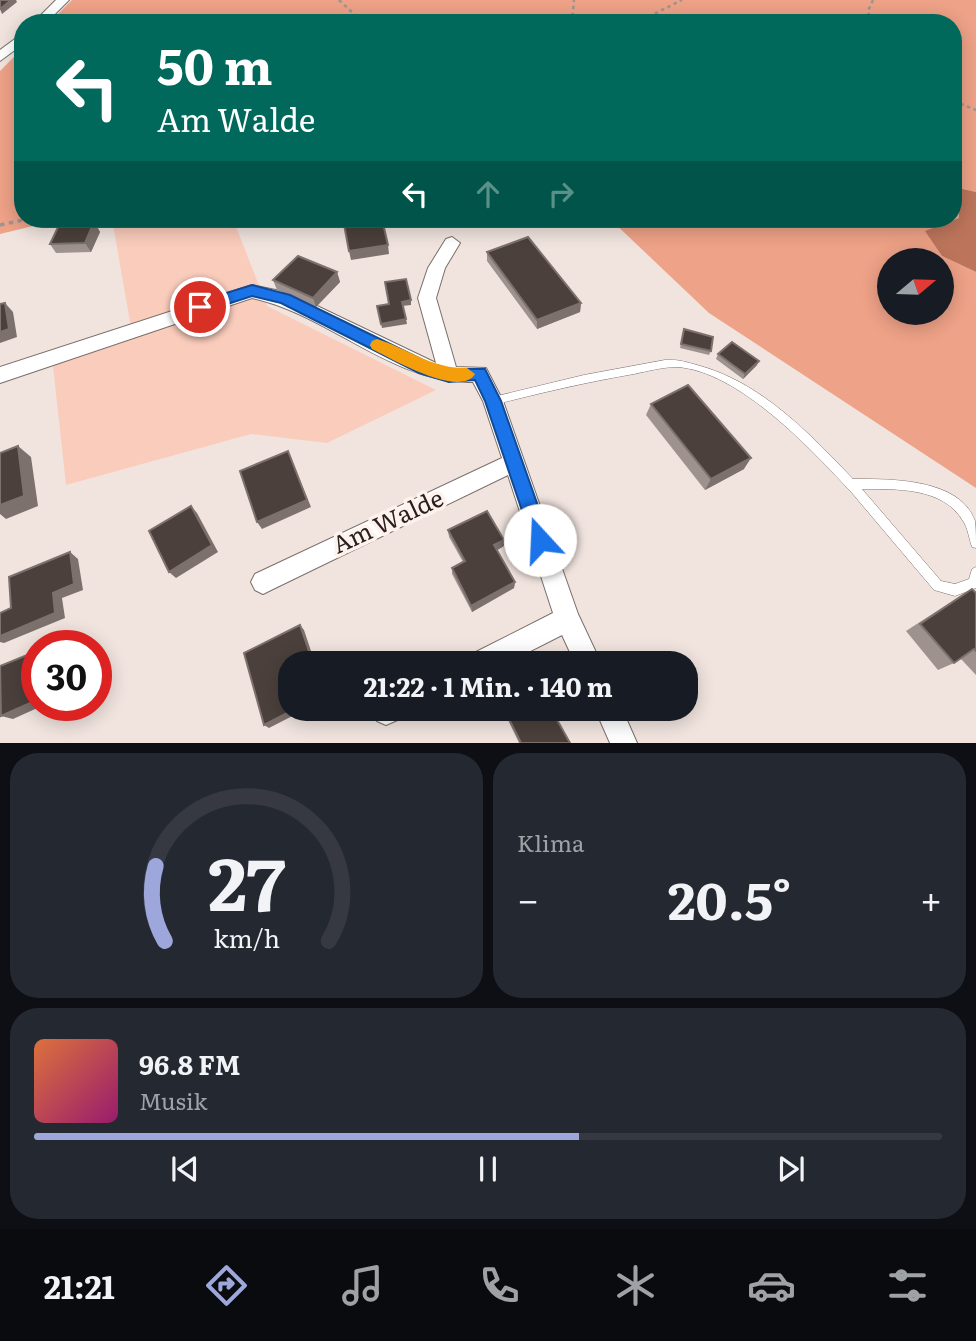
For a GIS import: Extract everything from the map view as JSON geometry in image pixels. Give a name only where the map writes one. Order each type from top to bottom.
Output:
[{"type":"street","points":[[48,14],[63,0]]},
{"type":"street","points":[[0,57],[14,45]]},
{"type":"street","points":[[449,375],[427,298],[437,268],[452,243]]},
{"type":"street","points":[[0,375],[252,291],[284,298],[425,368],[449,375],[479,374],[493,401],[512,463],[568,619],[583,651]]},
{"type":"street","name":"Am Walde","points":[[263,582],[512,463]]},
{"type":"street","points":[[505,651],[568,619]]},
{"type":"street","points":[[614,721],[624,743]]},
{"type":"lane","points":[[493,401],[574,379],[679,363],[714,372],[752,394],[785,421],[849,484],[938,586],[955,590],[975,583],[976,573]]},
{"type":"lane","points":[[849,484],[916,486],[946,498],[967,517],[976,543]]},
{"type":"path","points":[[339,0],[353,14]]},
{"type":"path","points":[[654,14],[682,0]]},
{"type":"shaded area","points":[[72,0],[976,0],[976,192],[962,189],[962,14],[58,14]]},
{"type":"shaded area","points":[[14,57],[14,228],[25,228],[0,234],[0,71]]},
{"type":"shaded area","points":[[962,189],[976,192],[976,272],[954,262],[954,248],[937,248],[925,231],[933,228],[962,228]]},
{"type":"shaded area","points":[[114,228],[237,228],[267,306],[436,390],[327,443],[251,434],[66,485],[53,366],[133,339]]},
{"type":"shaded area","points":[[619,228],[934,228],[926,231],[937,248],[877,248],[877,326],[954,326],[954,262],[976,272],[976,488],[709,313]]},
{"type":"building","points":[[0,0],[11,0],[0,9]]},
{"type":"building","points":[[58,228],[91,228],[85,243],[50,244]]},
{"type":"building","points":[[345,228],[384,228],[388,245],[349,251]]},
{"type":"building","points":[[528,237],[581,303],[537,320],[487,252]]},
{"type":"building","points":[[298,256],[337,272],[313,298],[273,280]]},
{"type":"building","points":[[406,279],[411,300],[402,302],[406,319],[381,324],[377,306],[389,304],[385,282]]},
{"type":"building","points":[[5,303],[9,329],[0,332],[0,304]]},
{"type":"building","points":[[684,329],[713,337],[711,351],[681,344]]},
{"type":"building","points":[[732,342],[759,361],[745,374],[718,354]]},
{"type":"building","points":[[688,385],[751,458],[711,479],[651,404]]},
{"type":"building","points":[[18,446],[24,496],[0,505],[0,453]]},
{"type":"building","points":[[288,451],[307,500],[257,522],[240,471]]},
{"type":"building","points":[[191,506],[212,545],[169,572],[149,531]]},
{"type":"building","points":[[487,511],[504,540],[494,545],[515,582],[471,606],[452,568],[465,561],[448,530]]},
{"type":"building","points":[[70,552],[74,584],[53,593],[55,613],[0,636],[0,613],[11,608],[9,577]]},
{"type":"building","points":[[972,589],[976,593],[976,651],[974,649],[954,663],[920,624]]},
{"type":"building","points":[[300,625],[309,651],[278,651],[278,718],[264,725],[244,653]]},
{"type":"building","points":[[21,657],[21,707],[1,716],[0,666]]},
{"type":"building","points":[[510,721],[558,721],[570,743],[521,743]]},
{"type":"slow traffic","points":[[377,345],[425,368],[449,375],[467,374]]},
{"type":"route","points":[[200,307],[252,291],[284,298],[425,368],[449,375],[479,374],[493,401],[540,540]]}]
